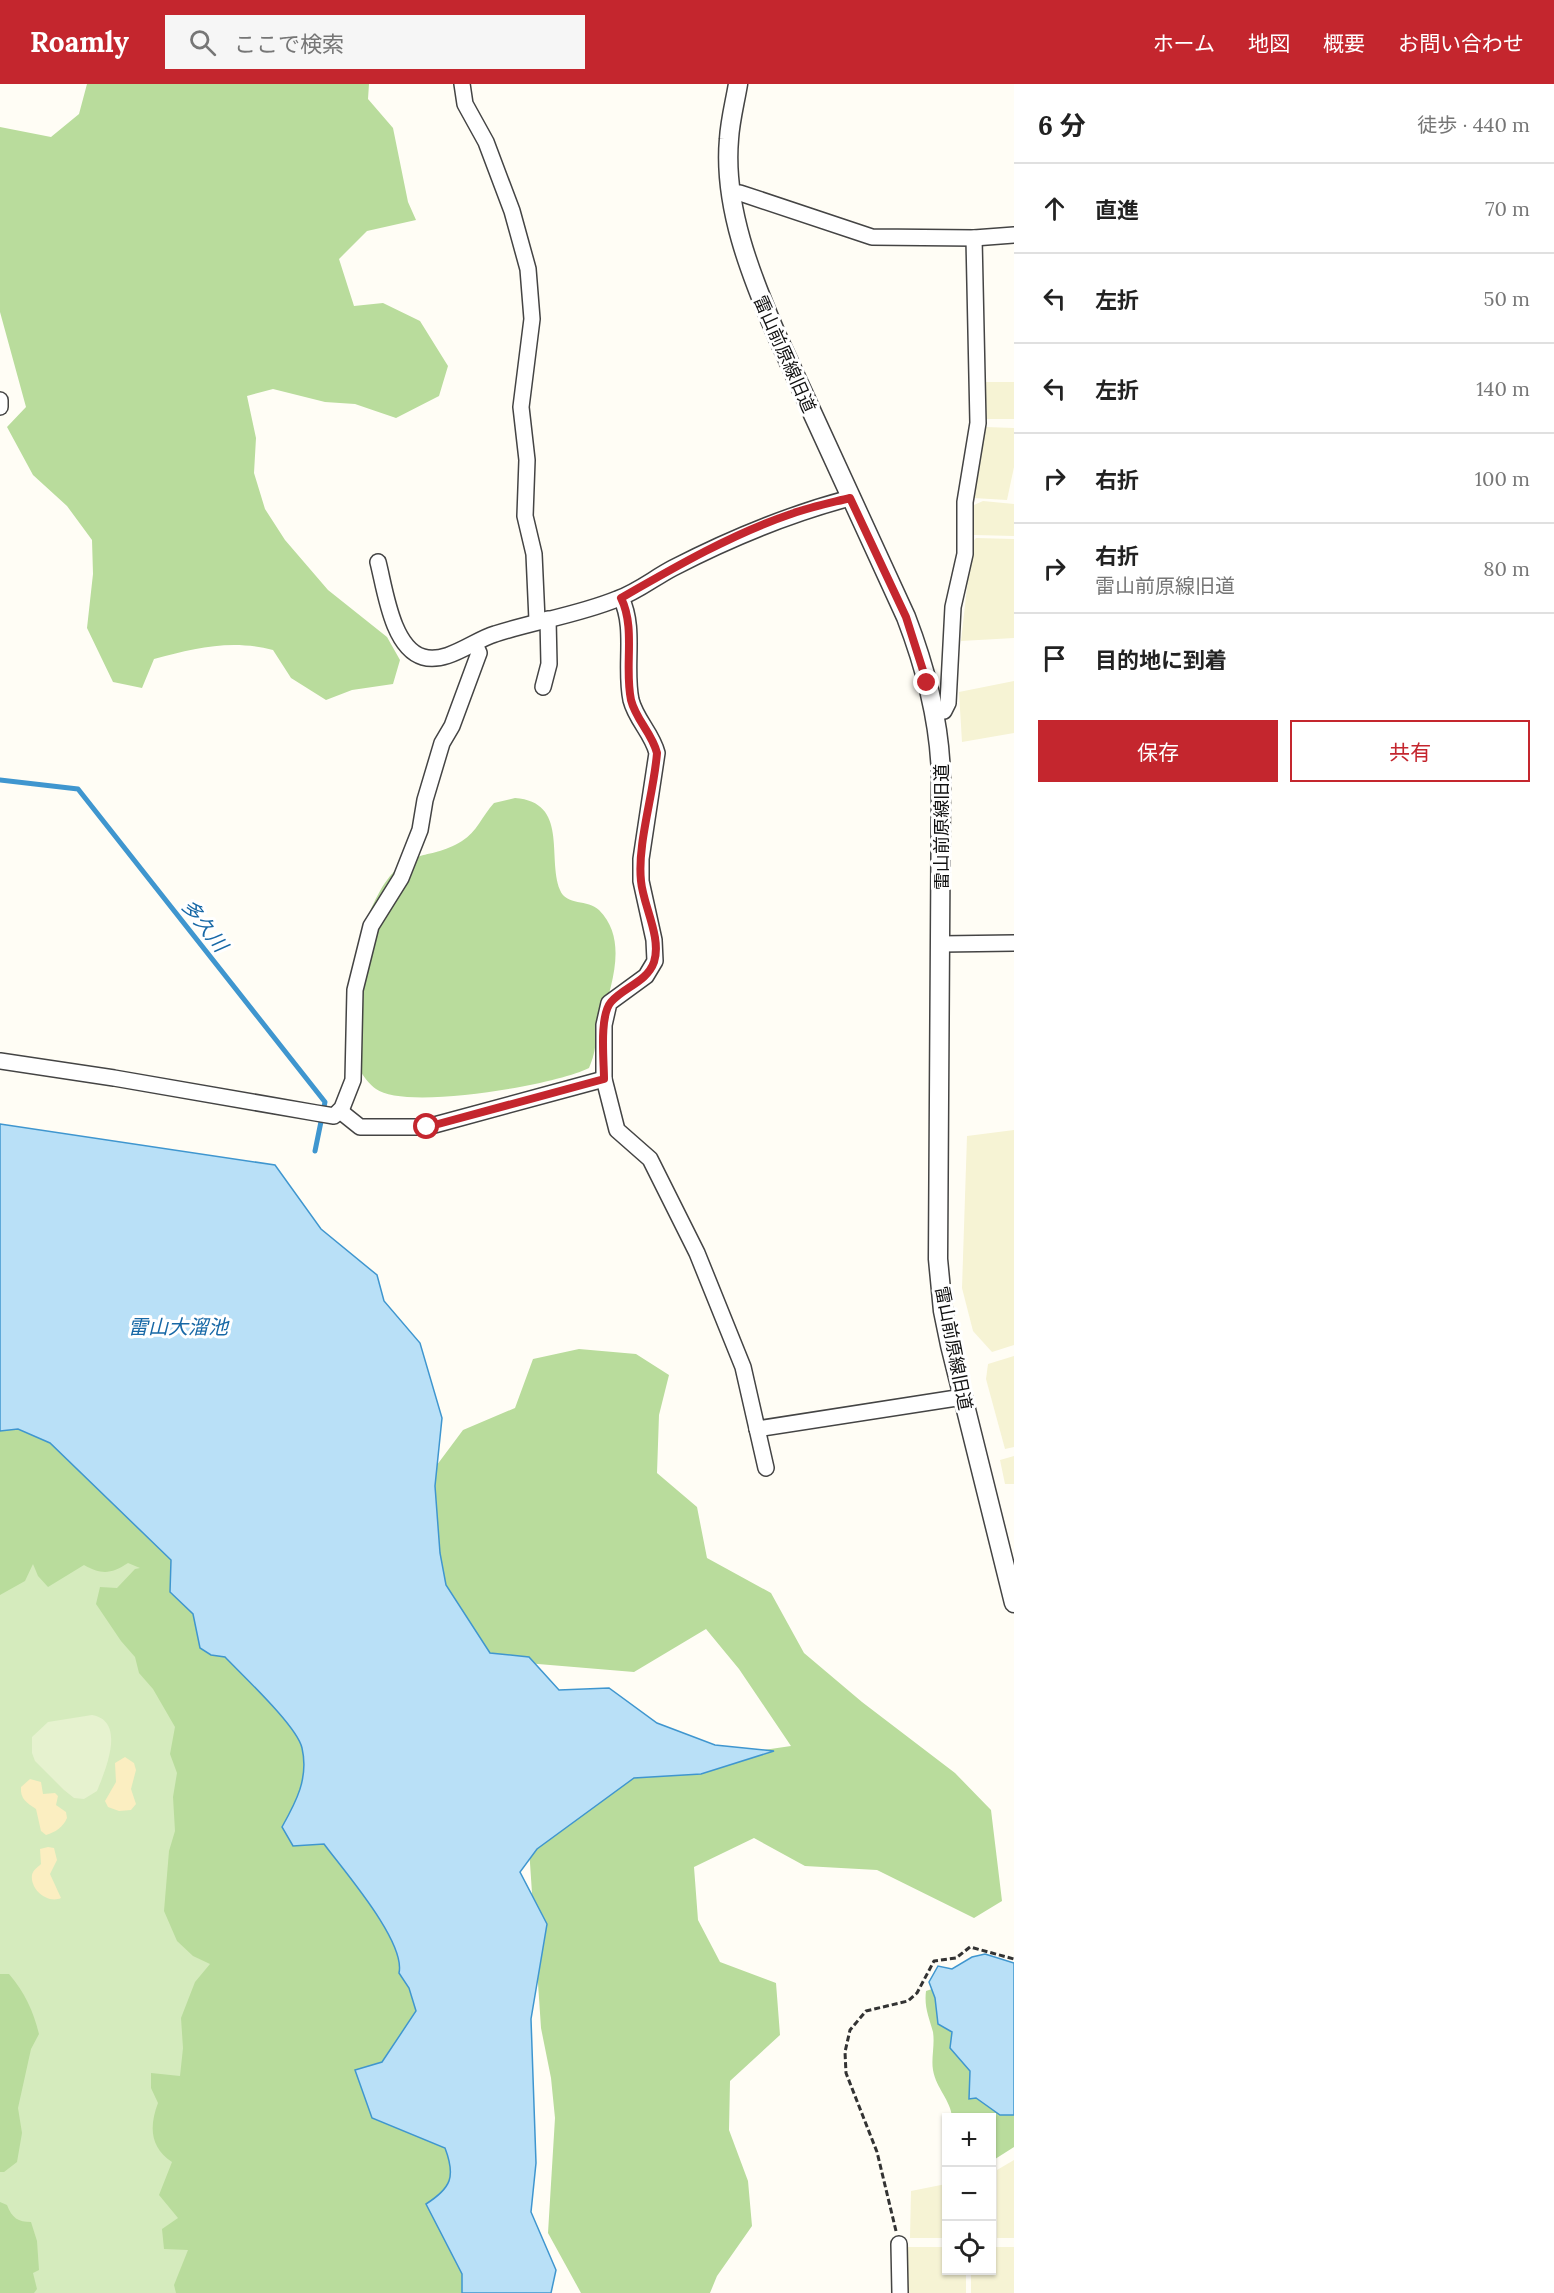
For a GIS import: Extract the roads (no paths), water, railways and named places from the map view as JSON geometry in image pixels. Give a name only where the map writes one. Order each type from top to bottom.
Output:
[{"type":"street","points":[[462,84],[465,104],[486,142],[512,211],[528,269],[532,318],[529,358],[521,407],[527,460],[525,516],[534,554],[549,664],[543,687]]},
{"type":"street","name":"雷山前原線旧道","points":[[738,84],[729,138],[728,164],[744,251],[757,290],[906,617],[935,712],[940,758],[939,1259],[943,1311],[1014,1603]]},
{"type":"street","points":[[732,194],[740,193],[872,237],[974,238],[1014,235]]},
{"type":"street","points":[[935,712],[944,711],[948,703],[953,606],[965,554],[965,501],[978,423],[974,238]]},
{"type":"street","points":[[0,400],[0,407]]},
{"type":"street","points":[[378,562],[396,632],[409,648],[423,657],[439,657],[475,644],[493,634],[543,619],[600,606],[621,598],[672,569],[756,528],[792,514],[850,498]]},
{"type":"street","points":[[621,598],[625,606],[628,635],[630,696],[634,712],[653,737],[657,753],[640,881],[654,940],[655,961],[646,976],[609,1004],[604,1025],[604,1079],[617,1130],[650,1159],[696,1253],[743,1367],[766,1468]]},
{"type":"street","points":[[337,1113],[349,1095],[353,1080],[356,990],[371,926],[401,878],[420,830],[425,801],[442,743],[452,726],[479,653],[475,644]]},
{"type":"street","points":[[941,944],[1014,943]]},
{"type":"street","points":[[0,1061],[315,1113],[337,1113],[360,1127],[427,1127],[604,1079]]},
{"type":"street","points":[[757,1429],[963,1398]]},
{"type":"street","points":[[900,2244],[900,2293]]},
{"type":"water","name":"雷山大溜池","points":[[0,1124],[275,1165],[321,1229],[377,1275],[384,1301],[420,1343],[442,1418],[435,1486],[440,1553],[446,1585],[490,1653],[529,1657],[559,1690],[609,1688],[657,1723],[715,1745],[774,1751],[701,1774],[634,1778],[537,1849],[520,1872],[547,1924],[531,2019],[536,2163],[531,2212],[556,2270],[551,2293],[462,2293],[462,2274],[426,2204],[441,2193],[449,2181],[450,2167],[445,2148],[372,2118],[355,2070],[382,2062],[416,2011],[409,1988],[399,1973],[399,1960],[393,1944],[372,1907],[324,1844],[293,1846],[282,1827],[300,1789],[304,1769],[302,1748],[298,1739],[280,1714],[225,1657],[211,1655],[200,1648],[193,1614],[170,1592],[171,1560],[50,1443],[18,1429],[0,1431]]},
{"type":"water","points":[[985,1954],[1014,1963],[1014,2115],[1000,2115],[976,2098],[969,2099],[970,2071],[950,2048],[952,2032],[938,2024],[935,1998],[929,1982],[938,1966],[952,1969],[972,1957]]},
{"type":"waterway","name":"多久川","points":[[0,780],[78,789],[325,1102],[315,1151]]}]
